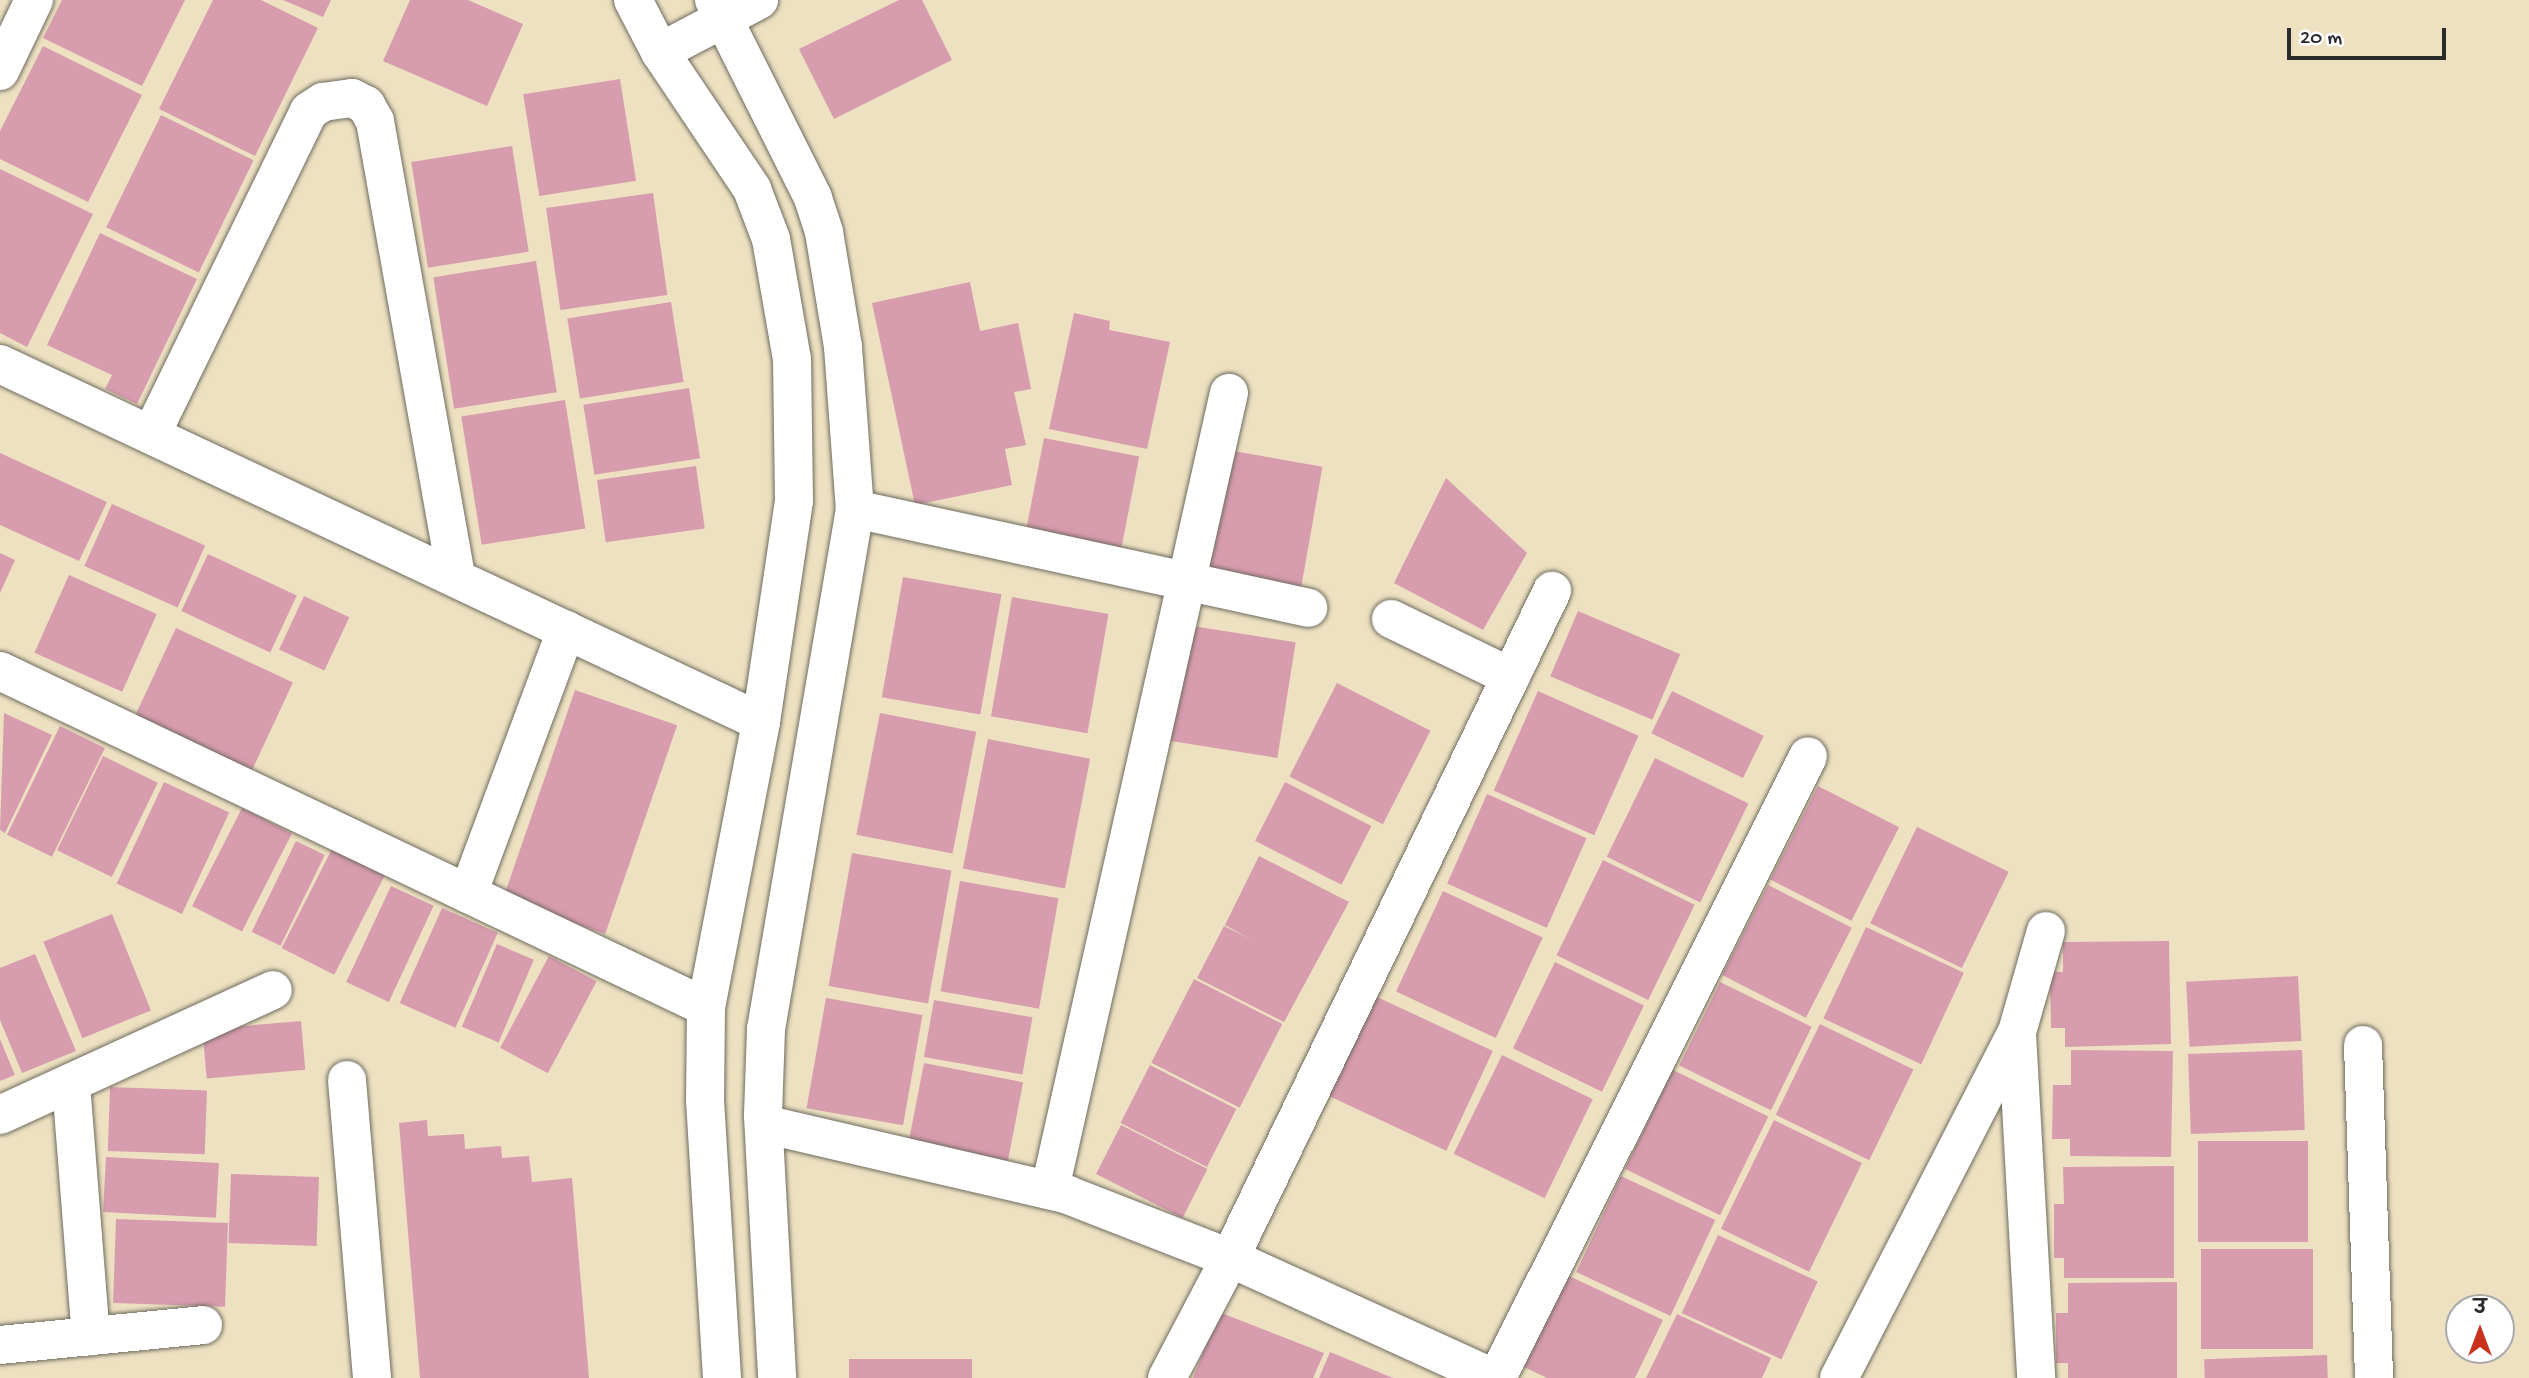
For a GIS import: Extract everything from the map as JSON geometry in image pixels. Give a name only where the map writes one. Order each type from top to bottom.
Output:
[{"type":"street","points":[[0,71],[34,0]]},
{"type":"street","points":[[633,0],[660,52],[752,189],[771,239],[792,359],[794,501],[761,722],[706,1007],[705,1100],[722,1378]]},
{"type":"street","points":[[660,52],[719,9],[759,0]]},
{"type":"street","points":[[719,9],[813,198],[824,232],[843,346],[855,509],[766,1029],[764,1124],[777,1378]]},
{"type":"street","points":[[150,435],[309,111],[323,102],[352,98],[366,105],[375,121],[456,575]]},
{"type":"street","points":[[0,364],[456,575],[761,722]]},
{"type":"street","points":[[1050,1189],[1229,393]]},
{"type":"street","points":[[855,509],[1308,608]]},
{"type":"street","points":[[1167,1378],[1230,1258],[1552,591]]},
{"type":"street","points":[[1391,619],[1511,677]]},
{"type":"street","points":[[468,894],[566,630]]},
{"type":"street","points":[[0,671],[706,1007]]},
{"type":"street","points":[[764,1124],[1050,1189],[1230,1258],[1495,1378],[1808,756]]},
{"type":"street","points":[[1839,1378],[2017,1032],[2046,931]]},
{"type":"street","points":[[0,1115],[273,990]]},
{"type":"street","points":[[2017,1032],[2036,1378]]},
{"type":"street","points":[[2363,1045],[2374,1378]]},
{"type":"street","points":[[347,1080],[372,1378]]},
{"type":"street","points":[[71,1084],[91,1336]]},
{"type":"street","points":[[0,1345],[203,1325]]},
{"type":"building","points":[[62,0],[185,0],[142,86],[43,38]]},
{"type":"building","points":[[213,0],[261,0],[318,28],[255,156],[159,109]]},
{"type":"building","points":[[283,0],[331,0],[323,17]]},
{"type":"building","points":[[410,0],[468,0],[523,24],[487,106],[383,61]]},
{"type":"building","points":[[899,0],[922,0],[952,60],[834,119],[799,49]]},
{"type":"building","points":[[43,46],[142,95],[88,202],[0,159],[0,131]]},
{"type":"building","points":[[620,79],[636,181],[539,196],[523,94]]},
{"type":"building","points":[[161,115],[254,160],[199,273],[106,227]]},
{"type":"building","points":[[512,146],[529,252],[428,268],[411,162]]},
{"type":"building","points":[[0,169],[93,214],[27,347],[0,333]]},
{"type":"building","points":[[653,193],[667,295],[560,310],[546,208]]},
{"type":"building","points":[[100,233],[197,279],[137,404],[105,389],[112,375],[47,345]]},
{"type":"building","points":[[536,261],[557,392],[454,409],[433,277]]},
{"type":"building","points":[[970,282],[980,331],[1018,323],[1031,389],[1014,392],[1026,445],[1005,449],[1012,485],[915,505],[872,303]]},
{"type":"building","points":[[671,302],[684,382],[580,398],[567,318]]},
{"type":"building","points":[[1074,313],[1110,321],[1109,330],[1170,342],[1147,449],[1049,429]]},
{"type":"building","points":[[689,388],[700,458],[594,475],[583,405]]},
{"type":"building","points":[[565,400],[585,528],[482,545],[461,416]]},
{"type":"building","points":[[1044,438],[1139,457],[1120,554],[1025,535]]},
{"type":"building","points":[[1222,449],[1322,467],[1301,587],[1201,569]]},
{"type":"building","points":[[0,453],[107,502],[79,561],[0,525]]},
{"type":"building","points":[[696,466],[705,528],[606,542],[597,480]]},
{"type":"building","points":[[1446,478],[1527,553],[1483,630],[1394,583]]},
{"type":"building","points":[[112,504],[205,545],[178,608],[84,566]]},
{"type":"building","points":[[0,553],[15,560],[0,593]]},
{"type":"building","points":[[208,554],[297,595],[270,653],[181,611]]},
{"type":"building","points":[[69,575],[157,614],[122,692],[34,653]]},
{"type":"building","points":[[903,577],[1001,594],[980,715],[882,697]]},
{"type":"building","points":[[304,596],[349,617],[324,671],[279,649]]},
{"type":"building","points":[[1012,597],[1109,614],[1087,733],[991,716]]},
{"type":"building","points":[[1578,611],[1680,654],[1652,720],[1550,676]]},
{"type":"building","points":[[1186,625],[1296,642],[1277,758],[1168,741]]},
{"type":"building","points":[[176,628],[293,683],[246,784],[129,730]]},
{"type":"building","points":[[1337,683],[1431,731],[1383,824],[1289,777]]},
{"type":"building","points":[[575,690],[677,725],[605,934],[503,899]]},
{"type":"building","points":[[1538,691],[1638,736],[1594,835],[1494,791]]},
{"type":"building","points":[[1672,691],[1764,736],[1743,778],[1651,733]]},
{"type":"building","points":[[4,713],[52,735],[5,833],[0,830]]},
{"type":"building","points":[[880,713],[976,732],[953,853],[856,835]]},
{"type":"building","points":[[60,726],[105,748],[52,857],[7,835]]},
{"type":"building","points":[[988,739],[1090,759],[1065,888],[963,869]]},
{"type":"building","points":[[103,756],[158,783],[112,877],[57,850]]},
{"type":"building","points":[[1655,758],[1748,804],[1700,902],[1607,857]]},
{"type":"building","points":[[164,782],[229,812],[182,914],[117,884]]},
{"type":"building","points":[[1285,782],[1371,826],[1341,885],[1255,841]]},
{"type":"building","points":[[1818,786],[1899,827],[1851,921],[1770,880]]},
{"type":"building","points":[[1487,794],[1587,838],[1547,928],[1447,884]]},
{"type":"building","points":[[242,808],[292,833],[242,931],[192,906]]},
{"type":"building","points":[[1917,827],[2009,872],[1962,968],[1870,923]]},
{"type":"building","points":[[296,841],[325,855],[280,946],[252,932]]},
{"type":"building","points":[[332,849],[385,876],[334,975],[282,948]]},
{"type":"building","points":[[852,853],[951,871],[928,1003],[829,986]]},
{"type":"building","points":[[1259,856],[1349,902],[1284,1022],[1197,978],[1224,926],[1250,939],[1225,925]]},
{"type":"building","points":[[1603,860],[1695,905],[1648,1000],[1557,955]]},
{"type":"building","points":[[960,881],[1058,898],[1039,1009],[941,991]]},
{"type":"building","points":[[1768,885],[1852,928],[1806,1018],[1722,975]]},
{"type":"building","points":[[391,886],[434,906],[389,1002],[346,982]]},
{"type":"building","points":[[1443,891],[1543,937],[1496,1038],[1396,992]]},
{"type":"building","points":[[442,908],[498,933],[455,1028],[400,1003]]},
{"type":"building","points":[[112,914],[151,1010],[82,1038],[43,942]]},
{"type":"building","points":[[1866,927],[1964,973],[1921,1064],[1823,1019]]},
{"type":"building","points":[[2169,941],[2171,1044],[2065,1047],[2065,1028],[2051,1028],[2050,972],[2063,972],[2063,942]]},
{"type":"building","points":[[497,944],[534,960],[499,1042],[462,1027]]},
{"type":"building","points":[[35,954],[76,1051],[22,1073],[0,1020],[0,968]]},
{"type":"building","points":[[549,956],[597,981],[548,1073],[500,1048]]},
{"type":"building","points":[[1555,962],[1644,1005],[1602,1092],[1513,1048]]},
{"type":"building","points":[[2298,976],[2301,1041],[2190,1047],[2186,982]]},
{"type":"building","points":[[1194,979],[1282,1024],[1240,1108],[1151,1063]]},
{"type":"building","points":[[1720,982],[1812,1027],[1771,1110],[1679,1066]]},
{"type":"building","points":[[1375,996],[1493,1051],[1446,1151],[1329,1096]]},
{"type":"building","points":[[826,998],[923,1015],[903,1125],[807,1108]]},
{"type":"building","points":[[934,1000],[1032,1017],[1022,1074],[924,1057]]},
{"type":"building","points":[[301,1021],[305,1070],[207,1078],[202,1030]]},
{"type":"building","points":[[1820,1024],[1913,1070],[1869,1160],[1776,1115]]},
{"type":"building","points":[[0,1039],[15,1075],[0,1081]]},
{"type":"building","points":[[2071,1050],[2173,1051],[2171,1157],[2070,1156],[2070,1139],[2052,1139],[2053,1085],[2071,1085]]},
{"type":"building","points":[[2302,1050],[2305,1130],[2191,1134],[2188,1054]]},
{"type":"building","points":[[1502,1055],[1593,1099],[1545,1198],[1454,1154]]},
{"type":"building","points":[[924,1063],[1023,1082],[1008,1161],[909,1142]]},
{"type":"building","points":[[1150,1065],[1236,1109],[1207,1167],[1120,1123]]},
{"type":"building","points":[[1673,1070],[1768,1116],[1720,1215],[1625,1169]]},
{"type":"building","points":[[110,1087],[207,1090],[205,1154],[108,1151]]},
{"type":"building","points":[[427,1120],[428,1136],[464,1134],[465,1149],[501,1146],[502,1158],[529,1156],[532,1182],[572,1178],[589,1378],[420,1378],[399,1123]]},
{"type":"building","points":[[1774,1120],[1862,1163],[1809,1272],[1721,1229]]},
{"type":"building","points":[[1121,1125],[1207,1169],[1182,1218],[1096,1174]]},
{"type":"building","points":[[2198,1141],[2308,1141],[2308,1242],[2198,1242]]},
{"type":"building","points":[[106,1157],[219,1163],[216,1218],[103,1212]]},
{"type":"building","points":[[2174,1166],[2174,1278],[2064,1278],[2064,1258],[2054,1258],[2054,1204],[2064,1204],[2063,1167]]},
{"type":"building","points":[[231,1174],[319,1177],[317,1246],[229,1243]]},
{"type":"building","points":[[1621,1176],[1715,1220],[1670,1316],[1576,1272]]},
{"type":"building","points":[[116,1219],[228,1223],[225,1307],[113,1303]]},
{"type":"building","points":[[1718,1235],[1818,1281],[1781,1359],[1682,1313]]},
{"type":"building","points":[[2201,1249],[2313,1249],[2313,1349],[2201,1349]]},
{"type":"building","points":[[1567,1275],[1663,1320],[1635,1378],[1547,1378],[1524,1367]]},
{"type":"building","points":[[2177,1282],[2177,1378],[2068,1378],[2068,1363],[2056,1363],[2056,1313],[2068,1313],[2068,1283]]},
{"type":"building","points":[[1219,1312],[1324,1353],[1313,1378],[1193,1378]]},
{"type":"building","points":[[1677,1314],[1771,1358],[1762,1378],[1646,1378]]},
{"type":"building","points":[[1330,1352],[1393,1378],[1319,1378]]},
{"type":"building","points":[[2327,1355],[2328,1378],[2205,1378],[2204,1359]]},
{"type":"building","points":[[849,1359],[972,1359],[972,1378],[849,1378]]}]
